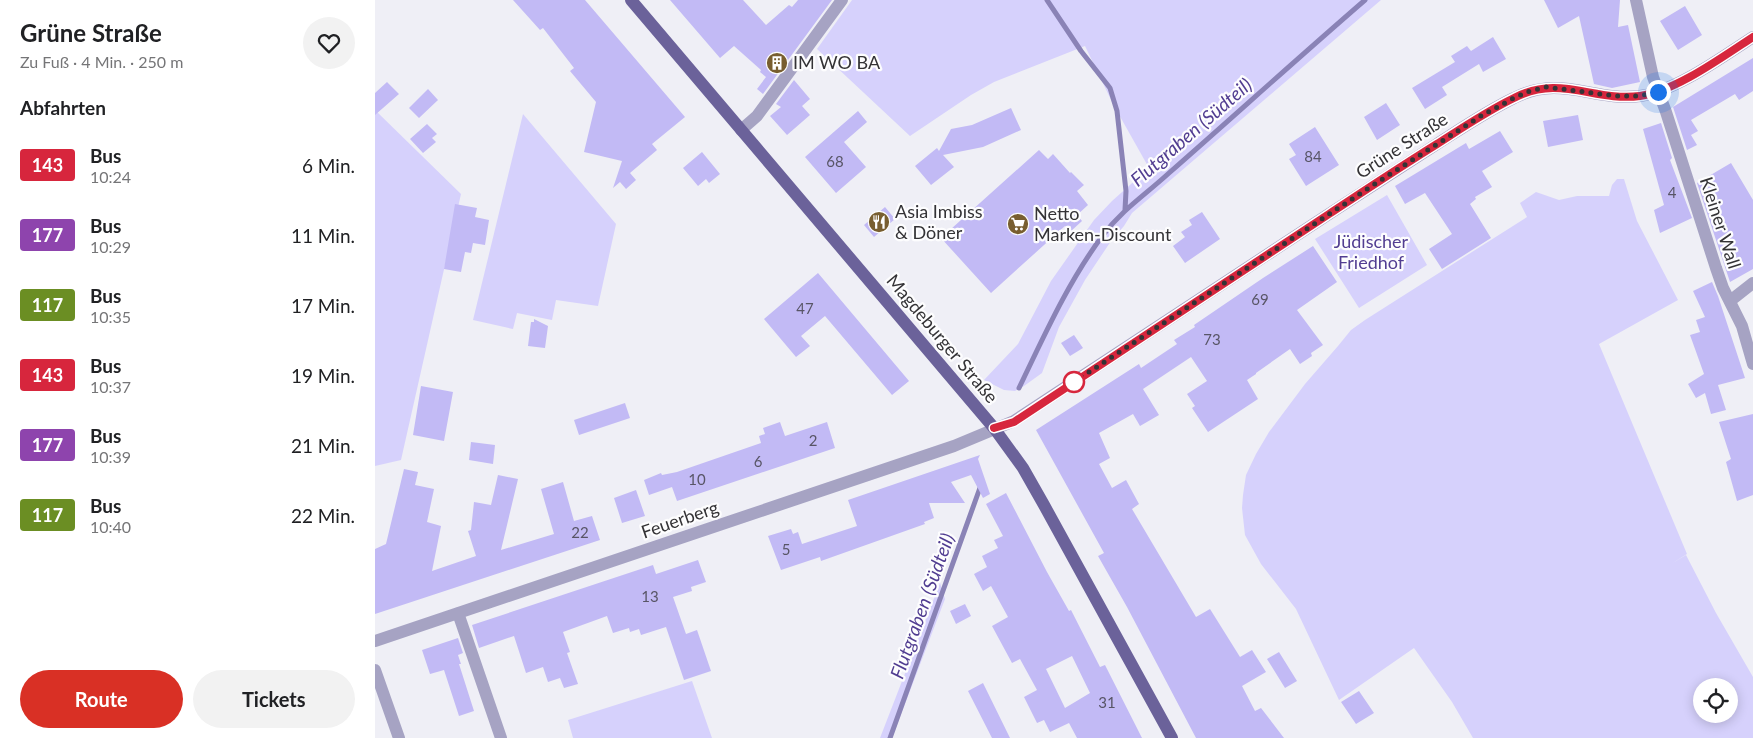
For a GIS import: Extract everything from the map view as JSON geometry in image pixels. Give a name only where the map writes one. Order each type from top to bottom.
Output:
[{"type":"main road","name":"Magdeburger Straße","points":[[631,0],[994,428],[1023,468],[1172,738]]},
{"type":"street","points":[[741,130],[757,116],[842,0]]},
{"type":"street","name":"Kleiner Wall","points":[[1636,0],[1658,92],[1716,268],[1742,326],[1753,364]]},
{"type":"street","name":"Grüne Straße","points":[[994,428],[1014,422],[1381,180],[1481,116],[1514,98],[1546,87],[1616,96],[1639,96],[1658,92],[1675,85],[1753,37]]},
{"type":"street","points":[[1730,301],[1753,283]]},
{"type":"street","name":"Feuerberg","points":[[375,641],[945,449],[994,428]]},
{"type":"street","points":[[458,613],[501,738]]},
{"type":"street","points":[[375,670],[399,738]]},
{"type":"green space","points":[[852,0],[1381,0],[1132,213],[1085,280],[1059,327],[1042,373],[1015,391],[1004,390],[984,380],[1018,344],[1051,281],[1094,220],[1149,168],[1113,104],[1085,46],[994,82],[971,95],[910,136],[817,49]]},
{"type":"green space","points":[[375,110],[461,194],[401,460],[375,466]]},
{"type":"green space","points":[[523,114],[616,224],[598,306],[556,300],[552,320],[517,313],[513,329],[473,320]]},
{"type":"green space","points":[[1617,179],[1624,179],[1637,221],[1678,300],[1599,344],[1687,554],[1671,564],[1686,555],[1716,613],[1753,677],[1753,738],[1473,738],[1452,702],[1414,648],[1339,700],[1296,609],[1261,564],[1245,535],[1242,508],[1243,495],[1246,475],[1256,454],[1269,432],[1305,384],[1351,330],[1527,217],[1520,203],[1536,192],[1559,200],[1577,196],[1609,196],[1612,185]]},
{"type":"green space","name":"Jüdischer Friedhof","points":[[1387,195],[1427,265],[1359,308],[1315,239]]},
{"type":"green space","points":[[940,583],[945,599],[892,738],[880,738]]},
{"type":"green space","points":[[692,681],[712,738],[573,738],[568,720]]},
{"type":"building","points":[[513,0],[585,0],[685,117],[652,144],[657,150],[630,173],[636,180],[626,189],[620,182],[613,188],[622,161],[584,152],[596,102],[570,71],[574,68],[543,28],[540,30]]},
{"type":"building","points":[[670,0],[743,0],[766,25],[789,5],[792,7],[798,0],[832,0],[763,94],[757,89],[766,77],[760,72],[761,70],[734,46],[720,58]]},
{"type":"building","points":[[1544,0],[1620,0],[1618,27],[1628,25],[1640,82],[1612,88],[1594,84],[1579,16],[1558,28]]},
{"type":"building","points":[[1685,6],[1702,35],[1678,50],[1660,21]]},
{"type":"building","points":[[1493,37],[1506,59],[1483,72],[1479,64],[1442,87],[1447,95],[1425,109],[1412,88],[1455,62],[1451,56],[1467,46],[1471,51]]},
{"type":"building","points":[[1753,58],[1753,91],[1739,100],[1735,94],[1691,120],[1698,131],[1691,135],[1697,145],[1687,150],[1673,107]]},
{"type":"building","points":[[794,80],[810,99],[802,106],[810,115],[787,135],[770,116],[781,107],[776,104]]},
{"type":"building","points":[[387,82],[399,94],[375,115],[375,93]]},
{"type":"building","points":[[428,89],[438,100],[419,118],[409,108]]},
{"type":"building","points":[[1386,103],[1400,125],[1377,140],[1364,117]]},
{"type":"building","points":[[1011,108],[1021,130],[983,147],[943,155],[954,167],[931,185],[915,166],[937,148],[939,151],[951,129],[972,125]]},
{"type":"building","points":[[858,111],[867,122],[844,142],[866,167],[836,193],[805,157]]},
{"type":"building","points":[[1578,115],[1583,140],[1548,147],[1543,121]]},
{"type":"building","points":[[1661,123],[1672,158],[1670,160],[1692,218],[1660,233],[1654,210],[1664,205],[1643,129]]},
{"type":"building","points":[[427,124],[437,134],[432,138],[436,142],[423,153],[410,139]]},
{"type":"building","points":[[1315,127],[1339,165],[1306,186],[1289,159],[1296,155],[1289,144]]},
{"type":"building","points":[[1500,131],[1513,152],[1482,171],[1492,187],[1475,197],[1476,199],[1470,204],[1491,238],[1442,269],[1429,249],[1452,234],[1425,193],[1405,204],[1395,186],[1466,143],[1469,149]]},
{"type":"building","name":"Netto Marken-Discount","points":[[1039,150],[1048,159],[1053,154],[1084,185],[1077,191],[1088,205],[1077,215],[1082,221],[1070,232],[1065,226],[991,293],[941,238]]},
{"type":"building","points":[[702,152],[720,174],[709,183],[706,179],[698,186],[683,168]]},
{"type":"building","points":[[1731,163],[1753,200],[1753,269],[1730,282],[1697,183]]},
{"type":"building","points":[[455,204],[477,208],[475,217],[489,220],[485,245],[473,243],[471,253],[465,252],[461,272],[444,269]]},
{"type":"building","name":"Asia Imbiss & Döner","points":[[885,207],[895,219],[874,237],[864,225]]},
{"type":"building","points":[[1202,212],[1220,239],[1185,263],[1173,246],[1185,237],[1181,232],[1192,225],[1189,220]]},
{"type":"building","points":[[1313,246],[1337,282],[1297,310],[1323,345],[1311,353],[1312,356],[1300,364],[1290,349],[1256,373],[1247,380],[1258,399],[1208,432],[1192,408],[1195,406],[1187,394],[1207,381],[1191,357],[1143,389],[1159,415],[1140,426],[1133,414],[1099,433],[1110,458],[1099,464],[1112,488],[1126,480],[1139,504],[1132,509],[1196,617],[1210,609],[1240,657],[1252,650],[1266,672],[1242,686],[1255,711],[1261,708],[1284,738],[1196,738],[1098,556],[1104,553],[1036,430],[1139,364],[1141,368],[1177,344],[1174,340],[1195,327],[1194,325]]},
{"type":"building","points":[[818,273],[909,381],[892,395],[825,316],[801,336],[810,346],[796,357],[764,319]]},
{"type":"building","points":[[1712,282],[1745,378],[1718,385],[1726,410],[1711,414],[1705,393],[1696,398],[1688,384],[1704,374],[1690,335],[1700,332],[1696,320],[1705,317],[1693,291]]},
{"type":"building","points":[[534,319],[548,326],[545,348],[528,346],[531,322],[534,322]]},
{"type":"building","points":[[1074,335],[1083,348],[1070,356],[1061,343]]},
{"type":"building","points":[[421,386],[453,392],[444,441],[413,435]]},
{"type":"building","points":[[625,403],[630,418],[579,435],[574,420]]},
{"type":"building","points":[[1753,414],[1753,495],[1737,501],[1726,462],[1731,459],[1719,422]]},
{"type":"building","points":[[780,422],[785,436],[827,422],[835,448],[677,501],[672,487],[649,495],[644,480],[661,473],[662,475],[677,472],[761,443],[759,436],[765,434],[763,428]]},
{"type":"building","points":[[471,442],[495,445],[493,464],[469,460]]},
{"type":"building","points":[[980,455],[978,459],[990,494],[983,498],[971,475],[951,482],[965,503],[929,503],[934,518],[924,522],[925,524],[821,561],[820,557],[781,570],[768,536],[791,529],[793,534],[798,532],[802,544],[857,526],[848,500]]},
{"type":"building","points":[[404,469],[418,472],[415,485],[434,489],[427,522],[441,526],[432,571],[476,556],[468,531],[471,530],[474,502],[491,505],[498,475],[518,479],[501,550],[554,534],[541,489],[563,482],[574,521],[592,516],[600,540],[375,614],[375,549],[386,544]]},
{"type":"building","points":[[636,490],[645,516],[622,523],[614,498]]},
{"type":"building","points":[[1006,493],[1047,572],[1069,611],[1071,610],[1100,667],[1105,665],[1142,738],[1077,738],[1069,723],[1050,732],[1044,720],[1037,723],[1024,697],[1037,690],[1020,659],[1012,663],[992,626],[1008,617],[991,586],[983,591],[974,574],[987,567],[982,556],[998,548],[994,540],[1003,536],[986,504]],"holes":[[[1072,656],[1090,693],[1065,708],[1046,669]]]},
{"type":"building","points":[[698,560],[706,582],[691,587],[692,591],[673,597],[686,634],[697,630],[711,671],[684,680],[666,627],[641,635],[639,629],[630,632],[629,628],[613,633],[607,616],[563,632],[570,652],[567,653],[578,684],[564,688],[560,678],[548,682],[543,667],[526,673],[514,636],[479,648],[472,625],[653,565],[656,574]]},
{"type":"building","points":[[965,604],[971,616],[956,624],[950,611]]},
{"type":"building","points":[[458,638],[463,653],[458,655],[461,664],[459,664],[474,711],[459,716],[444,670],[430,674],[422,650]]},
{"type":"building","points":[[1279,652],[1297,681],[1285,688],[1267,659]]},
{"type":"building","points":[[983,683],[1010,738],[992,738],[968,691]]},
{"type":"building","points":[[1359,691],[1374,713],[1356,724],[1341,702]]},
{"type":"waterway","points":[[1047,0],[1081,51],[1110,88],[1117,111],[1126,191],[1125,210]]},
{"type":"waterway","name":"Flutgraben (Südteil)","points":[[1019,388],[1068,290],[1090,253],[1118,217],[1365,0]]},
{"type":"waterway","name":"Flutgraben (Südteil)","points":[[890,738],[981,485]]},
{"type":"bus line","name":"143","points":[[994,428],[1014,422],[1381,180],[1481,116],[1514,98],[1546,87],[1616,96],[1639,96],[1658,92],[1675,85],[1753,37]]},
{"type":"place","name":"IM WO BA","points":[[777,63]]},
{"type":"place","name":"Asia Imbiss & Döner","points":[[879,222]]},
{"type":"place","name":"Netto Marken-Discount","points":[[1018,224]]},
{"type":"route","points":[[1074,382],[1381,180],[1481,116],[1514,98],[1546,87],[1616,96],[1639,96],[1658,92]]}]
